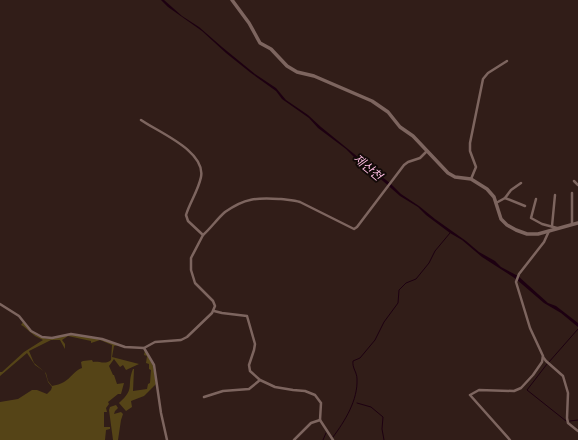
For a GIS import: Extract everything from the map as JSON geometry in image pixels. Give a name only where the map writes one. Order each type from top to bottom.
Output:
[{"type":"street","points":[[232,0],[249,23],[260,43],[271,50],[287,66],[297,72],[314,76],[372,101],[388,112],[402,129],[413,136],[451,175],[470,180],[487,189],[492,194],[501,219],[513,229],[532,234],[550,232],[557,228],[578,223]]},
{"type":"street","points":[[470,180],[476,167],[470,151],[470,143],[483,79],[488,73],[507,61]]},
{"type":"street","points":[[141,120],[174,139],[199,163],[201,167],[200,179],[186,217],[203,235]]},
{"type":"street","points":[[0,304],[19,316],[31,331],[42,338],[52,338],[71,334],[102,338],[125,347],[144,348],[155,342],[181,340],[187,337],[214,311],[215,306],[213,301],[197,286],[191,270],[191,258],[203,235],[223,214],[244,200],[262,198],[293,200],[354,229],[407,162],[420,158],[427,151]]},
{"type":"street","points":[[574,181],[578,185]]},
{"type":"street","points":[[496,203],[505,198],[511,190],[522,183]]},
{"type":"street","points":[[572,193],[572,224]]},
{"type":"street","points":[[552,226],[555,195]]},
{"type":"street","points":[[505,198],[525,206]]},
{"type":"street","points":[[536,199],[531,218],[542,224],[557,228]]},
{"type":"street","points":[[550,232],[544,242],[518,274],[516,285],[530,328],[543,356],[546,361],[563,376],[568,393],[568,423],[578,431]]},
{"type":"street","points":[[214,311],[246,315],[248,317],[255,344],[249,369],[260,380],[279,388],[305,391],[315,395],[321,403],[320,420],[333,440]]},
{"type":"street","points":[[144,348],[154,366],[161,413],[167,440]]},
{"type":"street","points":[[510,440],[470,395],[479,390],[514,391],[522,388],[536,372],[543,360],[543,356]]},
{"type":"street","points":[[204,397],[223,391],[247,390],[260,380]]},
{"type":"street","points":[[294,440],[311,423],[320,420]]},
{"type":"shaded area","points":[[23,322],[29,330],[37,336],[51,339],[68,335],[75,335],[106,341],[118,345],[114,346],[112,357],[139,364],[126,370],[123,365],[120,367],[114,359],[109,366],[117,384],[124,383],[121,394],[118,394],[108,402],[109,404],[106,408],[107,412],[104,412],[104,427],[110,427],[110,429],[106,430],[105,440],[0,440],[0,402],[18,399],[32,390],[37,390],[47,394],[52,387],[48,382],[45,372],[48,381],[52,386],[64,382],[77,370],[82,368],[81,362],[83,361],[92,360],[93,362],[105,363],[111,360],[112,345],[100,340],[91,343],[91,341],[68,336],[62,340],[65,344],[65,349],[60,340],[51,340],[29,351],[34,363],[44,371],[35,365],[27,353],[0,376],[0,372],[2,372],[24,352],[43,340],[35,336],[21,325]]},
{"type":"shaded area","points":[[145,350],[153,366],[156,384],[144,396],[131,401],[132,407],[126,411],[119,403],[129,390],[133,369],[133,391],[147,389],[148,384],[150,383],[151,370],[149,369],[149,364],[146,363],[147,356],[144,355]]},
{"type":"shaded area","points":[[116,405],[118,408],[114,414],[121,412],[123,414],[118,440],[113,440],[109,410],[110,407]]},
{"type":"water","name":"제산천","points":[[161,0],[164,0],[255,74],[276,88],[286,100],[308,115],[401,194],[479,252],[495,261],[501,267],[518,276],[548,303],[556,306],[578,323],[578,327],[561,313],[544,303],[516,279],[482,257],[462,240],[426,215],[418,207],[400,196],[346,149],[318,128],[309,118],[282,99],[276,91],[251,73],[202,31],[168,7]]},
{"type":"waterway","points":[[333,437],[350,410],[355,395],[357,379],[353,361],[360,358],[375,340],[384,322],[398,303],[399,290],[406,283],[416,279],[429,263],[435,251],[450,233]]},
{"type":"waterway","points":[[549,362],[578,329]]},
{"type":"waterway","points":[[547,364],[527,390],[566,421]]},
{"type":"waterway","points":[[357,403],[371,407],[383,417],[382,429],[384,440]]},
{"type":"waterway","points":[[570,421],[578,420]]},
{"type":"waterway","points":[[323,440],[326,433]]}]
